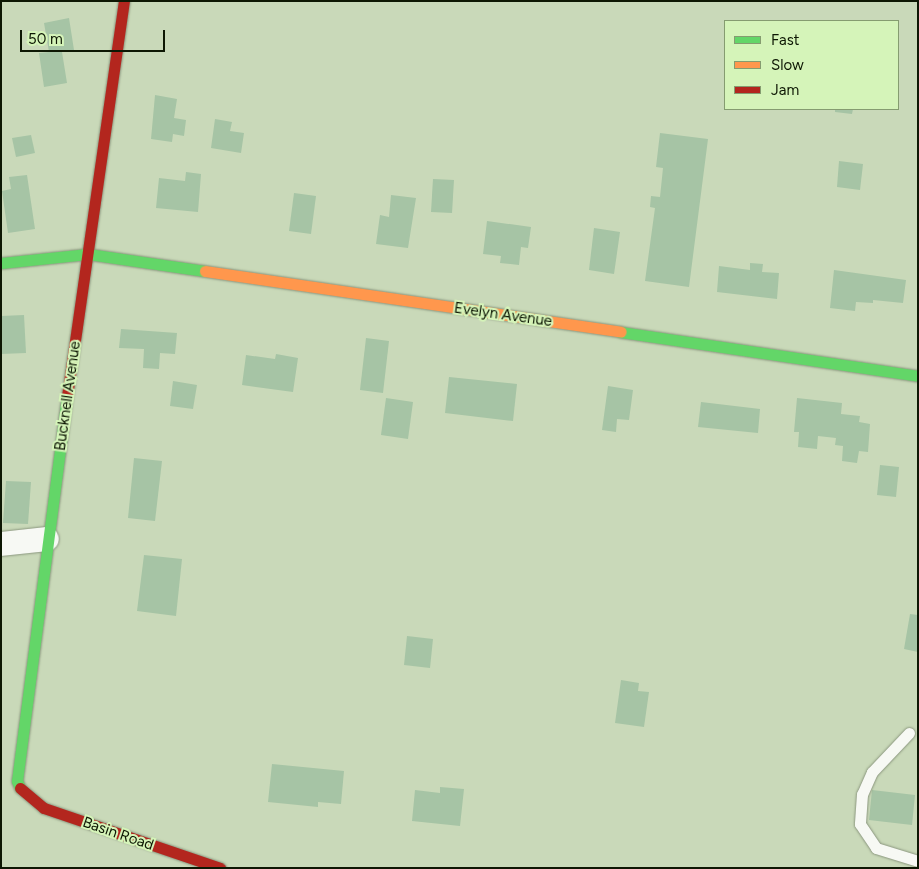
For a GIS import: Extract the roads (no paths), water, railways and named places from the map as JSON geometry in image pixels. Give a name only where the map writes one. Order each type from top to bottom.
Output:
[{"type":"street","name":"Bucknell Avenue","points":[[21,792],[17,765],[124,1]]},
{"type":"street","name":"Evelyn Avenue","points":[[1,263],[88,254],[918,376]]},
{"type":"street","points":[[1,544],[48,538]]},
{"type":"street","name":"Basin Road","points":[[21,792],[44,808],[220,868]]},
{"type":"lane","points":[[909,734],[872,772],[862,794],[860,824],[876,848],[918,861]]}]
